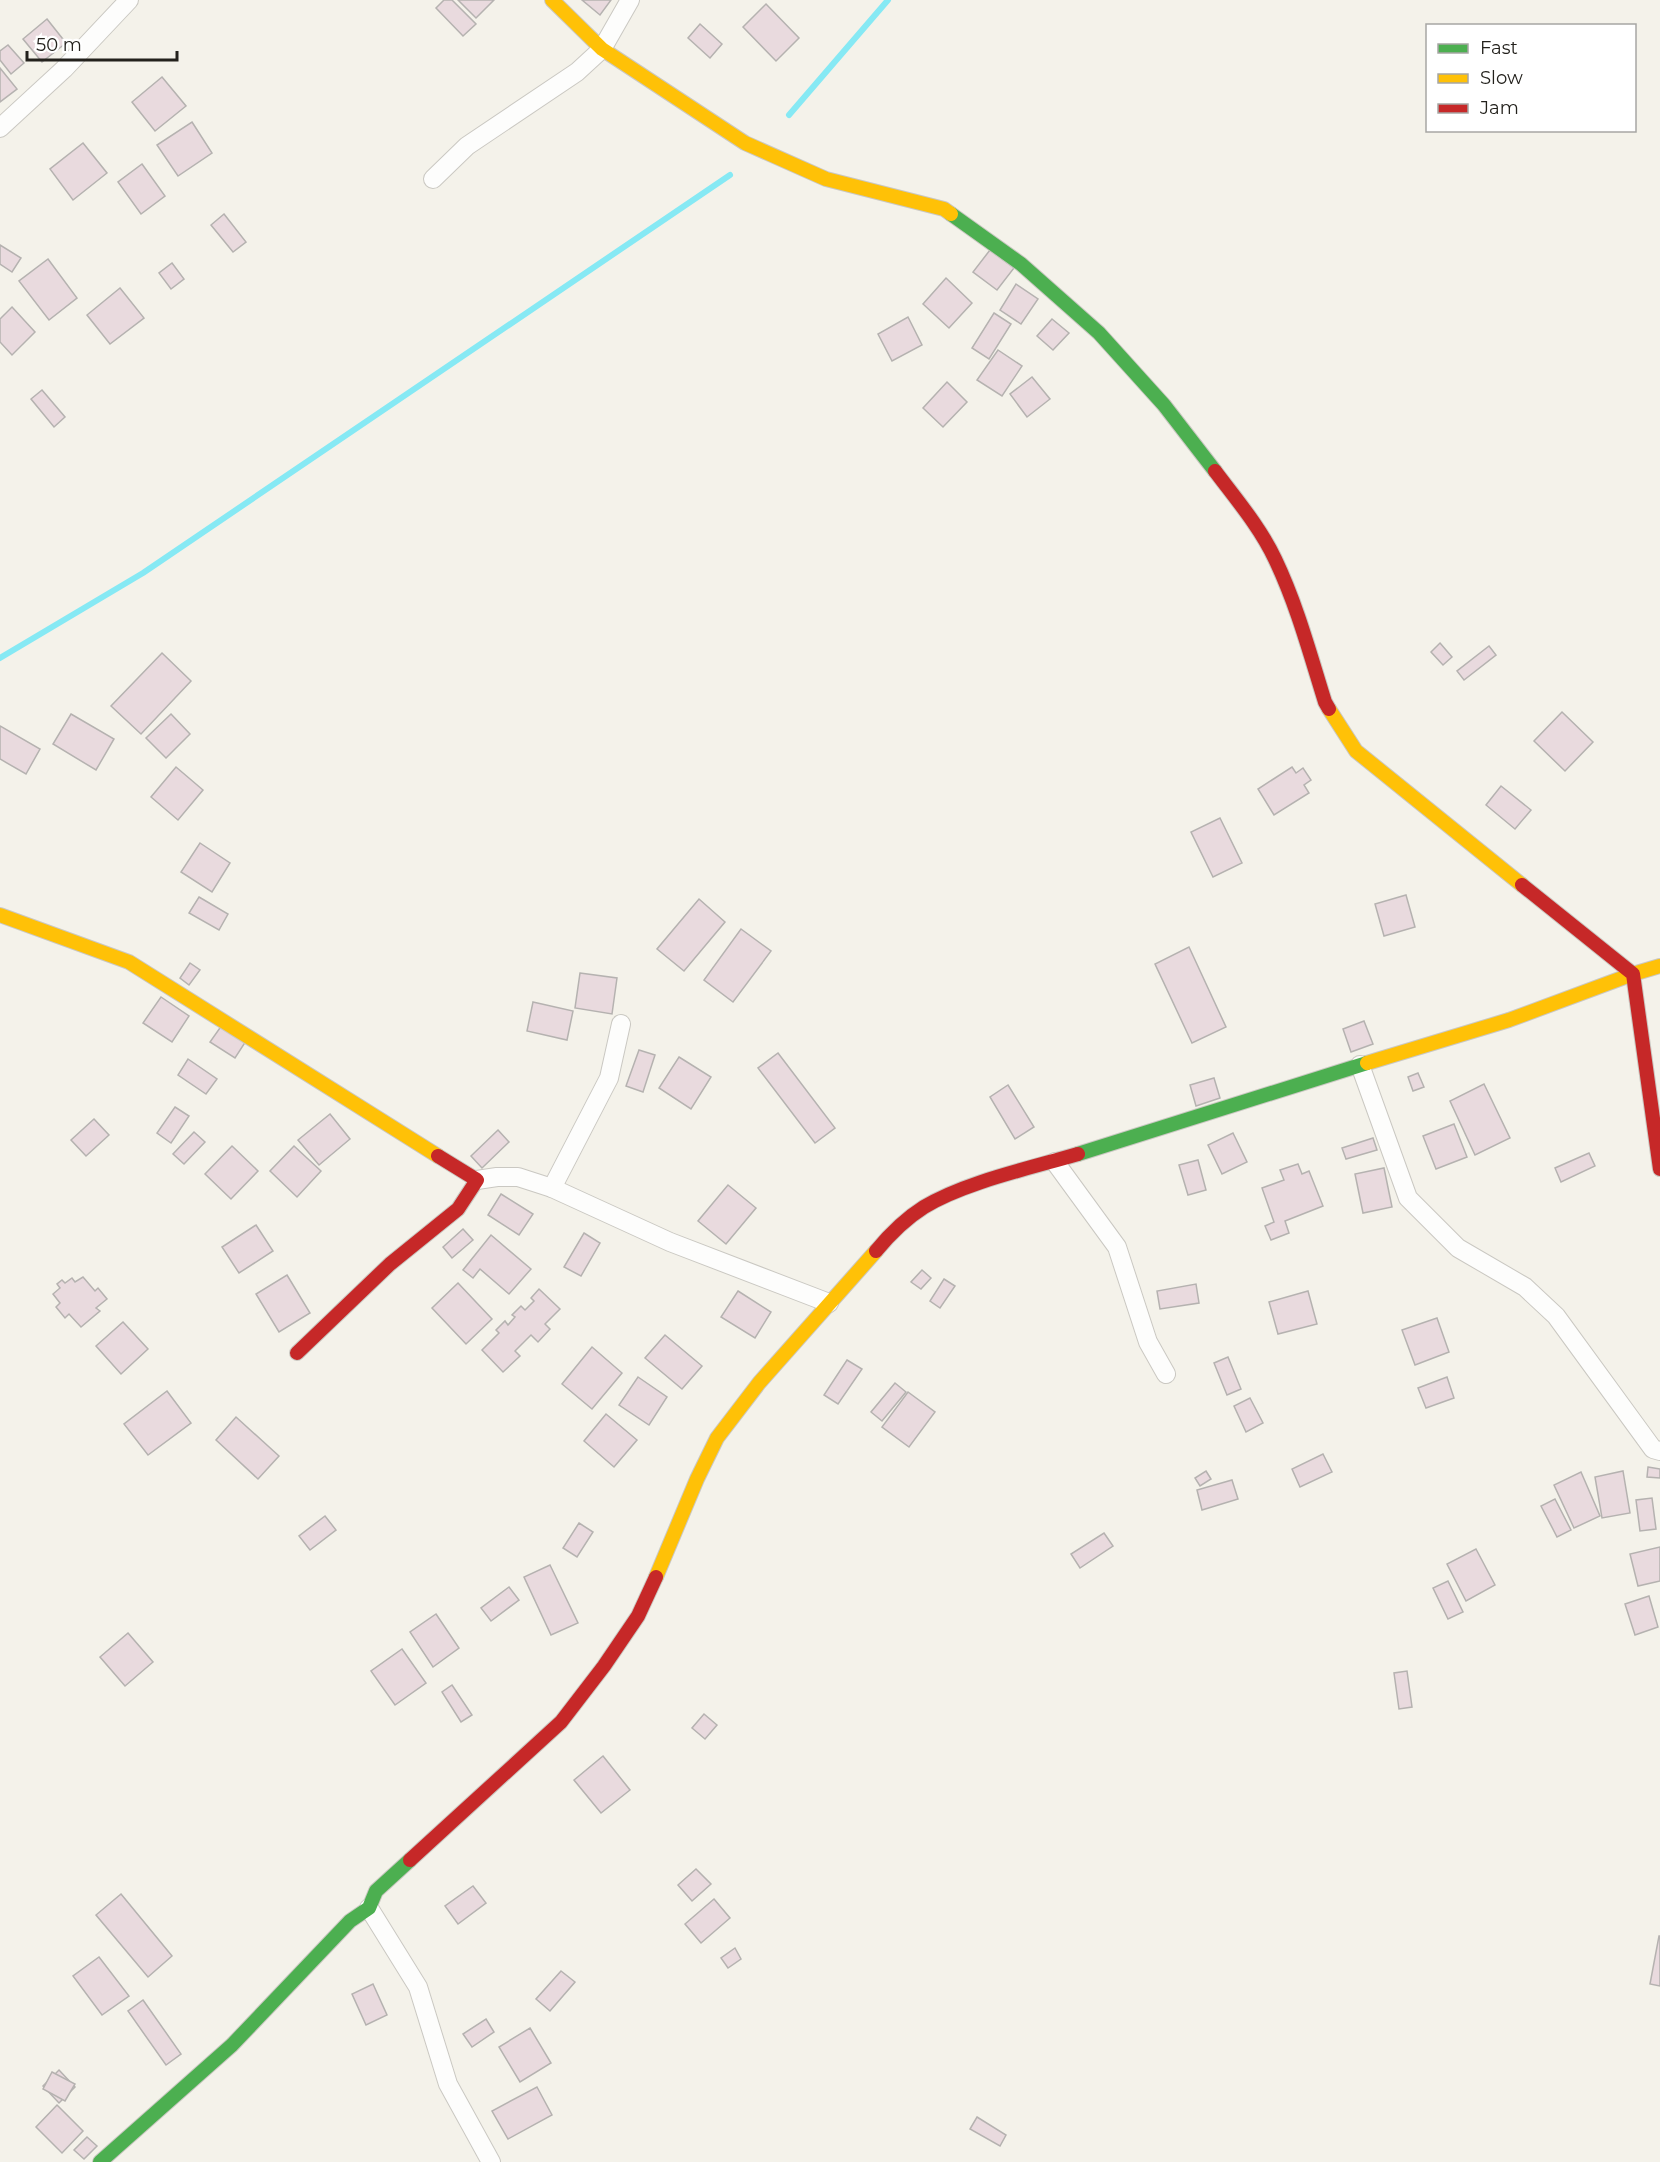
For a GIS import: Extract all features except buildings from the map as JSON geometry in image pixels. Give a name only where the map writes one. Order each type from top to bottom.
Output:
[{"type":"street","points":[[552,0],[602,49],[746,143],[826,179],[944,209],[1021,264],[1100,333],[1171,415],[1242,506],[1274,557],[1296,609],[1325,702],[1356,751],[1633,974],[1660,1169]]},
{"type":"street","points":[[433,179],[467,146],[577,72],[602,49],[630,0]]},
{"type":"street","points":[[0,128],[64,69],[127,1]]},
{"type":"street","points":[[0,915],[129,962],[477,1180],[518,1177],[552,1188],[670,1242],[829,1303]]},
{"type":"street","points":[[105,2160],[232,2045],[350,1921],[369,1908],[375,1891],[561,1722],[604,1666],[638,1616],[717,1438],[759,1383],[895,1229],[924,1207],[958,1190],[1055,1162],[1509,1020],[1660,966]]},
{"type":"street","points":[[552,1188],[609,1078],[621,1023]]},
{"type":"street","points":[[1360,1065],[1408,1198],[1458,1248],[1525,1287],[1556,1316],[1653,1449],[1660,1451]]},
{"type":"street","points":[[1055,1162],[1117,1247],[1148,1342],[1166,1374]]},
{"type":"street","points":[[297,1353],[390,1264],[458,1209],[477,1180]]},
{"type":"street","points":[[369,1908],[418,1988],[448,2084],[491,2162]]},
{"type":"waterway","points":[[789,115],[888,0]]},
{"type":"waterway","points":[[0,658],[143,573],[730,175]]},
{"type":"traffic: fast","points":[[951,214],[1021,264],[1099,333],[1164,405],[1215,471]]},
{"type":"traffic: fast","points":[[1078,1154],[1367,1063]]},
{"type":"traffic: fast","points":[[100,2162],[232,2045],[350,1921],[369,1908],[376,1891],[410,1860]]},
{"type":"traffic: slow","points":[[552,0],[602,49],[745,143],[826,179],[944,209],[951,214]]},
{"type":"traffic: slow","points":[[1329,709],[1356,751],[1522,885]]},
{"type":"traffic: slow","points":[[0,915],[129,962],[438,1156]]},
{"type":"traffic: slow","points":[[1367,1063],[1509,1020],[1660,966]]},
{"type":"traffic: slow","points":[[656,1577],[697,1479],[717,1438],[759,1383],[876,1251]]},
{"type":"traffic: jam","points":[[1215,471],[1255,524],[1275,559],[1297,612],[1329,709]]},
{"type":"traffic: jam","points":[[1522,885],[1633,974],[1660,1169]]},
{"type":"traffic: jam","points":[[876,1251],[904,1222],[940,1198],[999,1176],[1078,1154]]},
{"type":"traffic: jam","points":[[297,1353],[390,1264],[458,1209],[477,1180],[438,1156]]},
{"type":"traffic: jam","points":[[410,1860],[561,1722],[604,1666],[638,1616],[656,1577]]}]
